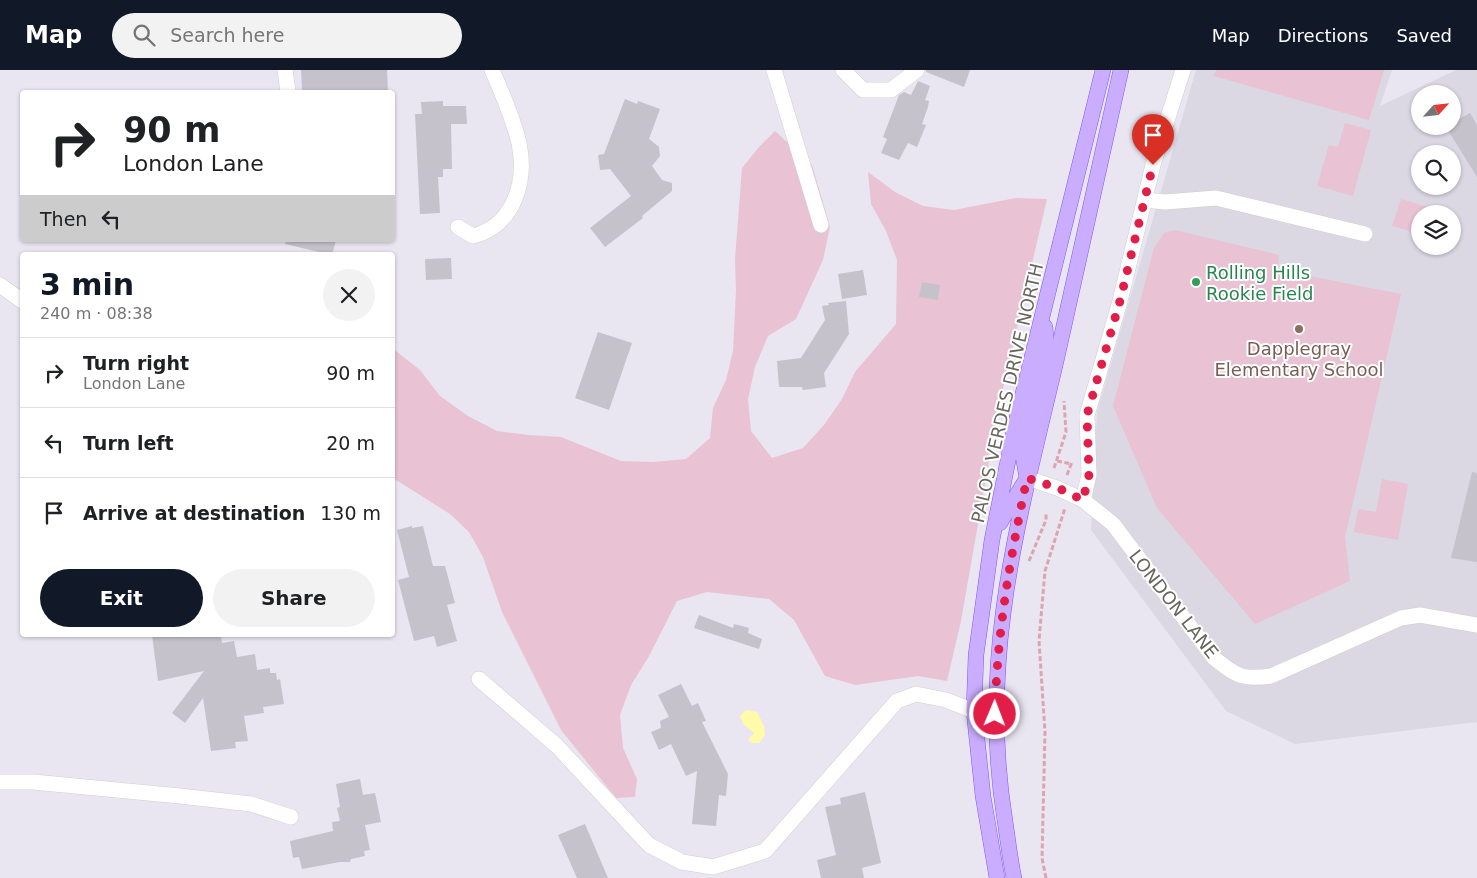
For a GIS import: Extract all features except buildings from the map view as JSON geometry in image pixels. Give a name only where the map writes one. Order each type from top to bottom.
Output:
[{"type":"main road","name":"PALOS VERDES DRIVE NORTH","points":[[997,878],[983,796],[974,711],[974,675],[992,540],[1015,426],[1044,316],[1103,70]]},
{"type":"main road","points":[[1014,878],[1000,790],[995,714],[1000,623],[1027,478],[1057,357],[1121,70]]},
{"type":"main road","points":[[992,540],[1005,513],[1027,478],[1022,450],[1047,349],[1044,316]]},
{"type":"street","points":[[285,70],[288,90]]},
{"type":"street","points":[[458,227],[472,236],[485,233],[497,225],[514,205],[521,178],[519,144],[492,70]]},
{"type":"street","points":[[774,70],[821,225]]},
{"type":"street","points":[[843,70],[863,90],[891,90],[917,70]]},
{"type":"street","points":[[1076,497],[1089,475],[1087,415],[1120,301],[1153,165],[1183,70]]},
{"type":"street","points":[[1145,200],[1165,202],[1216,198],[1365,234]]},
{"type":"street","points":[[0,285],[20,300]]},
{"type":"street","name":"LONDON LANE","points":[[1027,478],[1076,497],[1112,524],[1214,658],[1234,675],[1249,679],[1271,676],[1402,618],[1420,615],[1477,625]]},
{"type":"street","points":[[479,679],[557,746],[649,846],[682,862],[713,867],[765,852],[897,700],[916,694],[946,700],[974,711],[995,714]]},
{"type":"street","points":[[0,782],[33,782],[251,804],[291,817]]},
{"type":"path","points":[[1057,461],[1072,464],[1076,467]]},
{"type":"path","points":[[1046,878],[1042,858],[1045,732],[1038,641],[1044,571],[1076,497]]},
{"type":"path","points":[[1028,563],[1046,520],[1046,513]]},
{"type":"shaded area","name":"Dapplegray Elementary School","points":[[1196,70],[1392,70],[1380,106],[1411,91],[1411,135],[1461,135],[1461,85],[1424,85],[1456,70],[1477,70],[1477,722],[1295,744],[1226,711],[1091,530],[1097,412]]},
{"type":"shaded area","points":[[1216,70],[1384,70],[1369,120],[1214,76]]},
{"type":"shaded area","points":[[1345,123],[1371,130],[1353,196],[1317,186],[1329,145],[1338,147]]},
{"type":"shaded area","points":[[775,131],[812,165],[830,227],[823,260],[796,319],[768,336],[755,367],[748,399],[751,431],[772,458],[803,448],[824,425],[842,399],[855,372],[896,324],[897,260],[886,231],[871,204],[868,172],[895,192],[923,206],[954,210],[1016,198],[1047,199],[998,410],[961,621],[947,681],[918,676],[855,685],[825,676],[794,620],[769,599],[707,592],[677,601],[648,658],[631,685],[620,715],[623,748],[637,779],[635,797],[616,798],[561,730],[502,612],[483,557],[469,532],[450,514],[395,479],[395,350],[420,370],[440,396],[468,416],[497,431],[561,437],[621,461],[653,462],[686,459],[710,438],[713,408],[726,380],[733,351],[736,290],[735,259],[742,168]]},
{"type":"shaded area","points":[[1401,199],[1421,205],[1411,205],[1411,231],[1392,226]]},
{"type":"shaded area","points":[[1175,230],[1279,255],[1278,270],[1401,294],[1345,537],[1350,581],[1255,624],[1157,508],[1113,406],[1154,248],[1164,233]]},
{"type":"shaded area","points":[[1382,479],[1408,484],[1398,540],[1354,532],[1358,509],[1376,512]]},
{"type":"shaded area","points":[[746,710],[757,712],[764,726],[765,735],[759,743],[752,743],[748,740],[754,733],[743,724],[740,716]]},
{"type":"place","name":"Rolling Hills Rookie Field","points":[[1196,282]]},
{"type":"place","name":"Dapplegray Elementary School","points":[[1299,329]]},
{"type":"route","points":[[995,714],[1000,623],[1014,538],[1027,478],[1058,488],[1083,500],[1089,475],[1087,415],[1120,301],[1153,165]]}]
